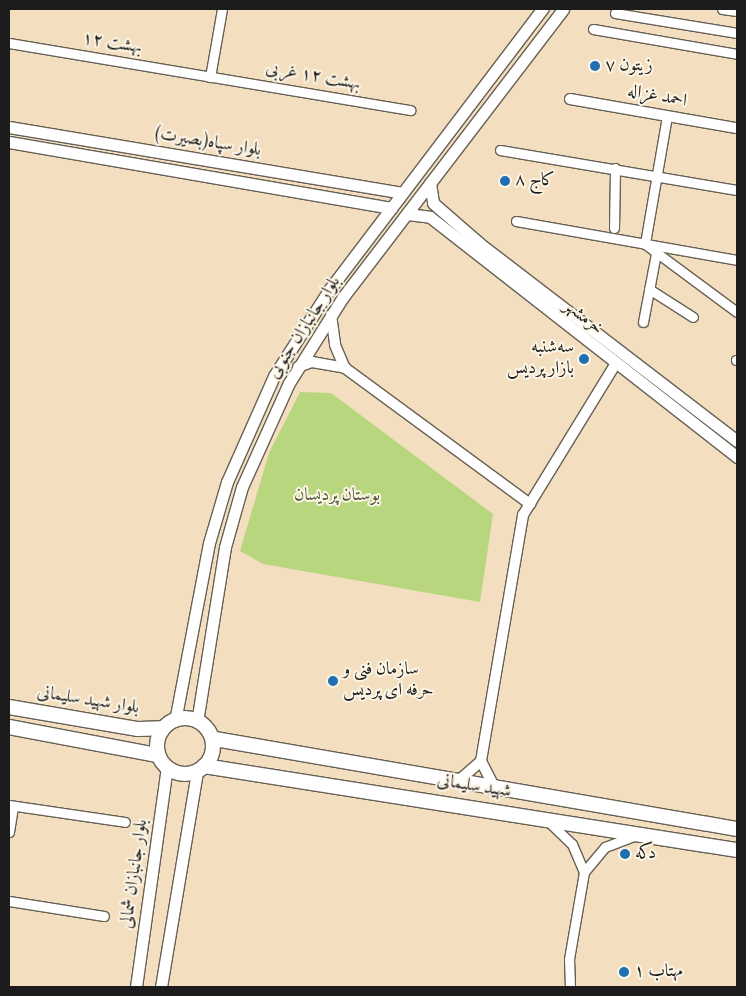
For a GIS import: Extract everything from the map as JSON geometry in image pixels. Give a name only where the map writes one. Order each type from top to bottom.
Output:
[{"type":"main road","name":"بلوار جانبازان جنوبی","points":[[176,721],[209,543],[249,428],[300,332],[391,208],[542,9]]},
{"type":"main road","name":"بلوار جانبازان جنوبی","points":[[197,722],[225,547],[242,487],[298,367],[331,315],[563,9]]},
{"type":"main road","name":"بلوار سپاه(بصیرت)","points":[[9,127],[402,194]]},
{"type":"main road","name":"بلوار سپاه(بصیرت)","points":[[9,142],[391,208]]},
{"type":"main road","points":[[407,214],[426,214],[425,207],[433,203],[430,183]]},
{"type":"main road","name":"خرمشهر","points":[[433,203],[527,282],[737,441]]},
{"type":"main road","name":"خرمشهر","points":[[426,214],[615,365],[737,457]]},
{"type":"main road","name":"بلوار شهید سلیمانی","points":[[9,707],[138,729],[162,728]]},
{"type":"main road","points":[[158,755],[162,728],[176,721],[197,722],[215,739],[214,753],[201,768],[160,987]]},
{"type":"main road","points":[[9,727],[158,755],[167,767],[201,768]]},
{"type":"main road","name":"شهید سلیمانی","points":[[215,739],[496,789],[737,829]]},
{"type":"main road","name":"بلوار جانبازان شمالی","points":[[136,987],[167,767]]},
{"type":"main road","name":"شهید سلیمانی","points":[[201,768],[546,818],[737,850]]},
{"type":"street","points":[[210,77],[222,9]]},
{"type":"street","points":[[722,9],[737,11]]},
{"type":"street","points":[[614,13],[737,33]]},
{"type":"street","points":[[593,29],[737,54]]},
{"type":"street","name":"بهشت ۱۲","points":[[9,43],[210,77]]},
{"type":"street","name":"بهشت ۱۲ غربی","points":[[210,77],[410,110]]},
{"type":"street","name":"احمد غزاله","points":[[570,99],[737,128]]},
{"type":"street","points":[[645,244],[659,176],[667,116]]},
{"type":"street","points":[[136,163],[138,149]]},
{"type":"street","points":[[500,150],[737,190]]},
{"type":"street","points":[[614,228],[615,168]]},
{"type":"street","points":[[516,221],[737,260]]},
{"type":"street","points":[[645,244],[737,312]]},
{"type":"street","points":[[642,322],[656,252]]},
{"type":"street","points":[[649,289],[693,317]]},
{"type":"street","points":[[331,315],[335,345],[345,368]]},
{"type":"street","points":[[298,367],[312,362],[345,368],[530,504]]},
{"type":"street","points":[[496,789],[481,761],[523,515],[615,365]]},
{"type":"street","points":[[457,782],[481,761]]},
{"type":"street","points":[[9,832],[11,806],[125,822]]},
{"type":"street","points":[[546,818],[572,844],[584,872]]},
{"type":"street","points":[[570,987],[569,959],[584,872],[605,847],[639,834]]},
{"type":"street","points":[[9,901],[104,916]]},
{"type":"green space","name":"بوستان پردیسان","points":[[300,392],[331,393],[493,514],[480,602],[263,564],[240,551],[269,453]]},
{"type":"place","name":"زیتون ۷","points":[[595,66]]},
{"type":"place","name":"کاج ۸","points":[[505,181]]},
{"type":"place","name":"سه‌شنبه بازار پردیس","points":[[584,359]]},
{"type":"place","name":"سازمان فنی و حرفه ای پردیس","points":[[333,681]]},
{"type":"place","name":"دکه","points":[[625,854]]},
{"type":"place","name":"مهتاب ۱","points":[[624,972]]}]
